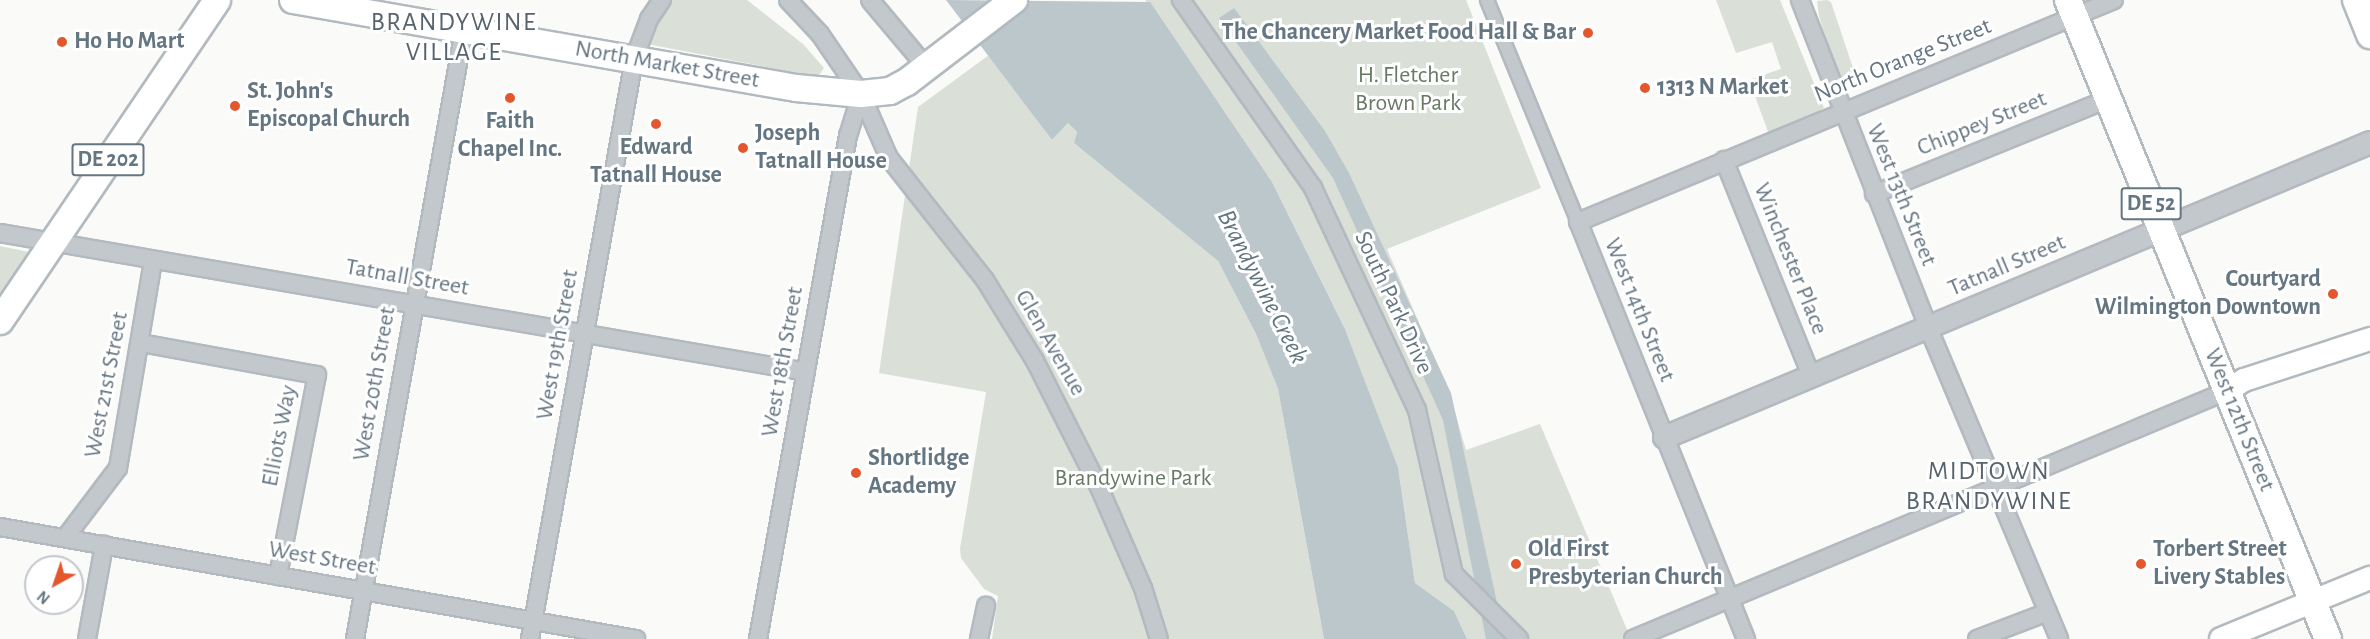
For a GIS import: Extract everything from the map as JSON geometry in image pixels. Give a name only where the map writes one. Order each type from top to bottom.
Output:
[{"type":"main road","name":"DE 202","points":[[0,321],[217,0]]},
{"type":"main road","points":[[954,47],[1002,0]]},
{"type":"main road","name":"North Market Street","points":[[306,1],[796,88],[861,94],[890,91],[927,68],[1014,0]]},
{"type":"main road","points":[[2356,0],[2370,35]]},
{"type":"main road","name":"West 12th Street","points":[[2072,8],[2328,639]]},
{"type":"main road","points":[[2227,391],[2244,380],[2370,339]]},
{"type":"main road","points":[[2221,639],[2370,579]]},
{"type":"street","name":"West 19th Street","points":[[530,639],[634,59],[649,19],[662,0]]},
{"type":"street","name":"Glen Avenue","points":[[788,0],[820,34],[861,94],[889,158],[985,280],[1035,361],[1100,487],[1143,588],[1159,639]]},
{"type":"street","points":[[870,0],[927,68]]},
{"type":"street","name":"South Park Drive","points":[[1181,0],[1313,188],[1417,410],[1454,574],[1472,595],[1514,633]]},
{"type":"street","name":"West 14th Street","points":[[1487,0],[1746,639]]},
{"type":"street","name":"West 13th Street","points":[[1800,0],[1874,194],[2059,639]]},
{"type":"street","name":"North Orange Street","points":[[1578,222],[1842,112],[2072,8],[2114,0]]},
{"type":"street","name":"West 20th Street","points":[[355,639],[464,30]]},
{"type":"street","name":"West 18th Street","points":[[758,639],[848,136],[861,94]]},
{"type":"street","name":"Chippey Street","points":[[1874,194],[2108,99]]},
{"type":"street","name":"Tatnall Street","points":[[1664,437],[2370,142]]},
{"type":"street","name":"Winchester Place","points":[[1724,160],[1811,375]]},
{"type":"street","name":"Tatnall Street","points":[[0,232],[806,372]]},
{"type":"street","name":"West 21st Street","points":[[65,538],[118,468],[141,343],[153,260]]},
{"type":"street","name":"Elliots Way","points":[[141,343],[317,375],[278,576]]},
{"type":"street","points":[[1633,639],[1998,489],[2227,391]]},
{"type":"street","name":"West Street","points":[[0,527],[533,619],[636,639]]},
{"type":"street","points":[[87,639],[104,545]]},
{"type":"street","points":[[979,639],[986,606]]},
{"type":"street","points":[[1977,639],[2048,612]]},
{"type":"green space","points":[[672,0],[747,0],[803,44],[824,68],[818,77],[647,44]]},
{"type":"green space","name":"H. Fletcher Brown Park","points":[[1145,0],[1466,0],[1541,188],[1387,249],[1449,391],[1466,450],[1540,424],[1631,639],[1467,639],[1454,611],[1415,583],[1398,467],[1345,329],[1272,182]]},
{"type":"green space","points":[[1716,0],[1780,0],[1824,108],[1770,137],[1749,80],[1781,69],[1772,42],[1736,53]]},
{"type":"green space","points":[[1817,1],[1831,2],[1857,80],[1838,80],[1819,16]]},
{"type":"green space","name":"Brandywine Park","points":[[989,55],[1052,140],[1068,123],[1077,132],[1074,143],[1218,261],[1256,334],[1278,389],[1324,639],[992,639],[998,596],[984,589],[961,558],[960,549],[986,392],[879,373],[918,107]]},
{"type":"green space","points":[[0,246],[29,252],[0,296]]},
{"type":"water","name":"Brandywine Creek","points":[[946,0],[1150,2],[1272,182],[1345,329],[1398,467],[1415,583],[1454,611],[1467,639],[1324,639],[1278,389],[1256,334],[1218,261],[1074,143],[1077,132],[1068,123],[1052,140]]},
{"type":"water","points":[[1234,8],[1325,131],[1349,173],[1451,393],[1505,639],[1486,639],[1443,420],[1333,178],[1219,18]]},
{"type":"place","name":"The Chancery Market Food Hall & Bar","points":[[1588,33]]},
{"type":"place","name":"Ho Ho Mart","points":[[62,42]]},
{"type":"place","name":"1313 N Market","points":[[1645,88]]},
{"type":"place","name":"Faith Chapel Inc.","points":[[510,98]]},
{"type":"place","name":"St. John's Episcopal Church","points":[[235,106]]},
{"type":"place","name":"Edward Tatnall House","points":[[656,124]]},
{"type":"place","name":"Joseph Tatnall House","points":[[743,148]]},
{"type":"place","name":"Courtyard Wilmington Downtown","points":[[2333,294]]},
{"type":"place","name":"Shortlidge Academy","points":[[856,473]]},
{"type":"place","name":"Old First Presbyterian Church","points":[[1516,564]]},
{"type":"place","name":"Torbert Street Livery Stables","points":[[2141,564]]},
{"type":"district","name":"BRANDYWINE VILLAGE","points":[[454,38]]},
{"type":"district","name":"MIDTOWN BRANDYWINE","points":[[1989,487]]}]
